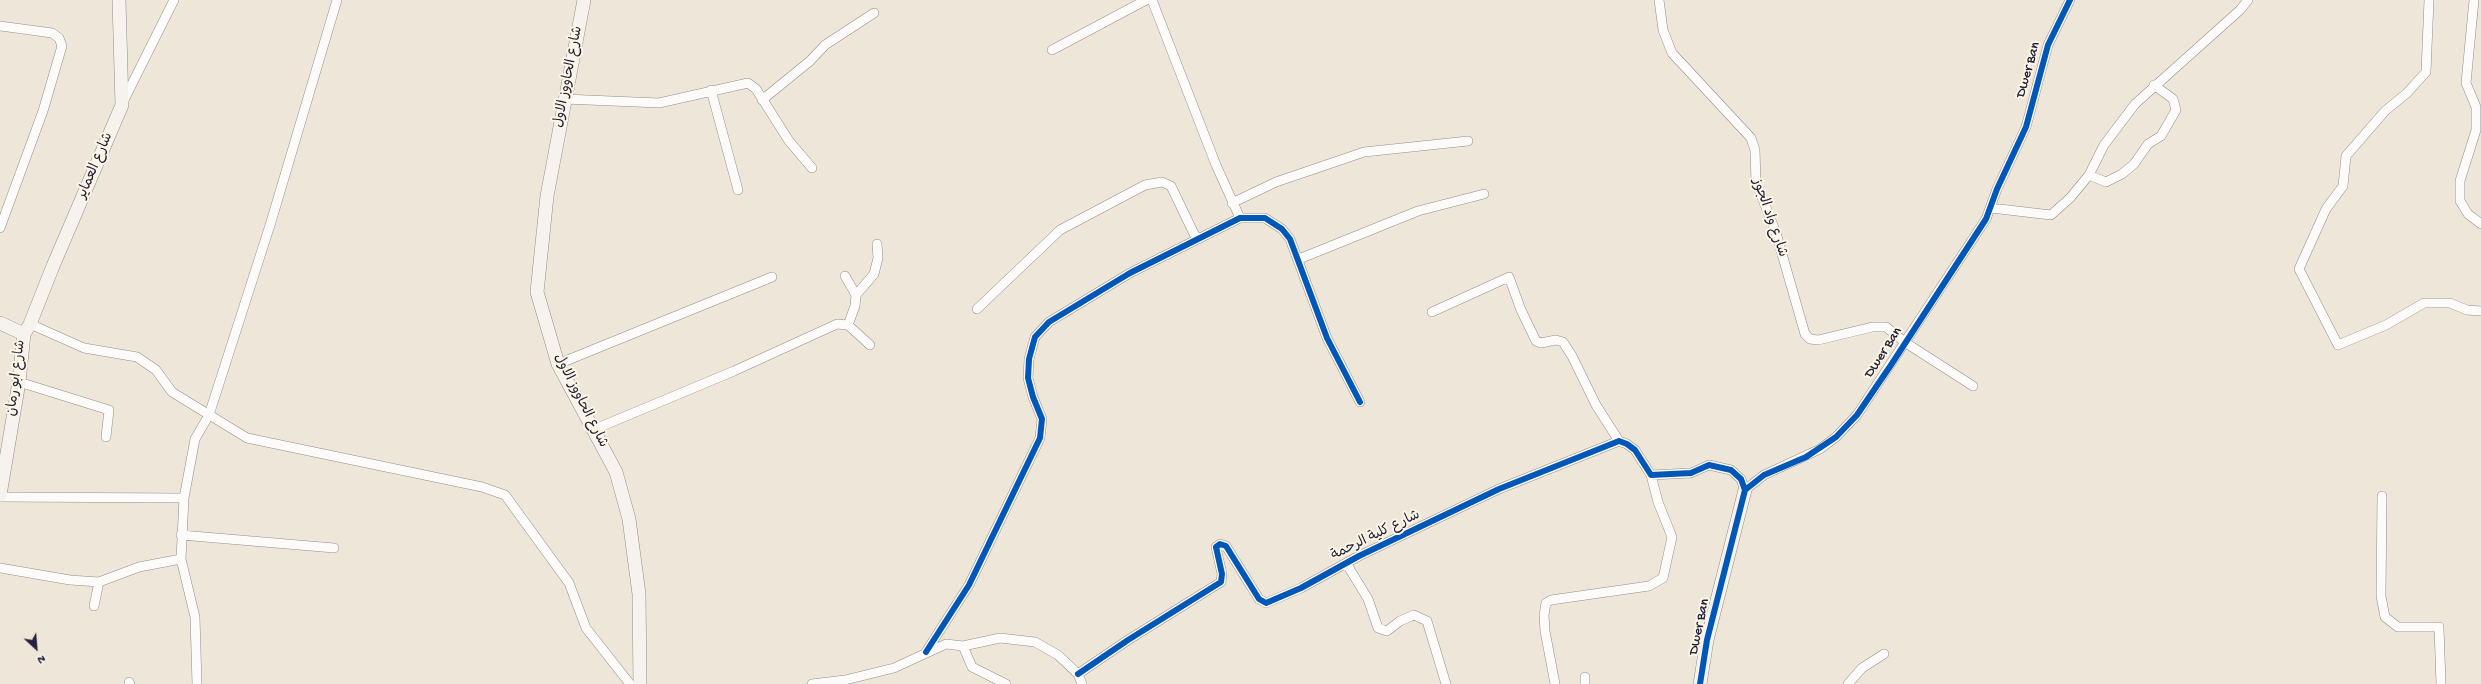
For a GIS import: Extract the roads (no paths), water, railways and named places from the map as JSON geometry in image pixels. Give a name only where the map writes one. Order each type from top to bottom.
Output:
[{"type":"main road","points":[[120,0],[122,105]]},
{"type":"main road","name":"شارع الحاووز الاول","points":[[584,0],[564,99],[547,196],[537,292],[558,364],[595,429],[616,472],[629,519],[639,594],[640,684]]},
{"type":"main road","name":"شارع العماير","points":[[27,329],[52,266],[122,105]]},
{"type":"main road","name":"شارع ابو رمان","points":[[0,323],[27,329],[0,496]]},
{"type":"main road","name":"Dwer Ban","points":[[1700,684],[1707,640],[1745,490]]},
{"type":"street","name":"شارع العماير","points":[[122,105],[174,0]]},
{"type":"street","points":[[197,684],[195,617],[181,559],[184,498],[194,439],[209,415],[271,222],[337,0]]},
{"type":"street","points":[[1052,50],[1146,0]]},
{"type":"street","points":[[1152,0],[1232,203],[1240,218]]},
{"type":"street","name":"شارع واد الجوز","points":[[1659,0],[1663,30],[1672,53],[1751,138],[1754,150],[1756,182],[1776,233],[1805,334],[1810,339],[1818,340],[1879,326],[1886,328],[1906,343],[1973,386]]},
{"type":"street","name":"Dwer Ban","points":[[1745,490],[1764,475],[1811,455],[1840,433],[1857,415],[1906,343],[1991,208],[1997,189],[2026,127],[2048,45],[2070,0]]},
{"type":"street","points":[[1991,208],[2051,215],[2070,198],[2089,175],[2104,145],[2135,104],[2154,85],[2240,10],[2248,0]]},
{"type":"street","points":[[2429,0],[2426,72],[2408,93],[2384,111],[2346,156],[2343,186],[2326,209],[2299,269],[2338,345],[2386,325],[2424,303],[2450,303],[2467,310],[2481,311]]},
{"type":"street","points":[[2474,0],[2466,83],[2476,107],[2476,130],[2460,181],[2460,201],[2468,214],[2481,224]]},
{"type":"street","points":[[762,100],[810,61],[825,45],[874,13]]},
{"type":"street","points":[[0,26],[52,33],[60,38],[62,46],[43,111],[0,228]]},
{"type":"street","points":[[564,99],[654,104],[711,90],[748,83],[756,88],[762,100],[789,141],[812,168]]},
{"type":"street","points":[[2089,175],[2106,182],[2122,174],[2134,164],[2148,144],[2161,136],[2176,110],[2173,99],[2154,85]]},
{"type":"street","points":[[711,90],[738,190]]},
{"type":"street","points":[[1232,203],[1276,182],[1364,152],[1468,141]]},
{"type":"street","points":[[977,309],[1060,230],[1145,185],[1159,182],[1171,186],[1196,238]]},
{"type":"street","points":[[1299,259],[1418,211],[1484,194]]},
{"type":"street","points":[[926,652],[969,585],[1040,438],[1042,420],[1031,392],[1028,373],[1029,354],[1035,337],[1049,322],[1130,273],[1196,238],[1240,218],[1265,218],[1278,226],[1290,239],[1299,259],[1327,338],[1360,402]]},
{"type":"street","points":[[856,295],[874,274],[878,258],[877,244]]},
{"type":"street","points":[[846,276],[856,295],[855,306],[848,325]]},
{"type":"street","points":[[558,364],[772,277]]},
{"type":"street","points":[[1432,312],[1509,277],[1521,310],[1536,341],[1541,343],[1556,340],[1563,342],[1572,356],[1596,405],[1619,441],[1628,444],[1634,450],[1651,475],[1658,502],[1672,537],[1663,578],[1649,586],[1551,600],[1546,603],[1544,615],[1545,631],[1556,684]]},
{"type":"street","points":[[595,429],[734,370],[837,324],[848,325],[870,345]]},
{"type":"street","points":[[27,329],[84,348],[137,357],[156,370],[172,392],[247,438],[482,487],[505,495],[569,584],[586,628],[630,684]]},
{"type":"street","points":[[19,382],[109,410],[106,438]]},
{"type":"street","name":"شارع كلية الرحمة","points":[[1078,674],[1128,640],[1221,582],[1222,574],[1216,547],[1220,544],[1226,546],[1259,599],[1266,603],[1301,588],[1346,563],[1499,489],[1619,441]]},
{"type":"street","points":[[1651,475],[1690,473],[1709,465],[1731,470],[1740,479],[1745,490]]},
{"type":"street","points":[[0,496],[184,498]]},
{"type":"street","points":[[2382,496],[2381,596],[2385,617],[2398,627],[2439,627],[2441,684]]},
{"type":"street","points":[[181,535],[334,548]]},
{"type":"street","points":[[0,568],[70,580],[99,582],[139,567],[181,559]]},
{"type":"street","points":[[1346,563],[1368,599],[1378,628],[1387,631],[1400,621],[1414,615],[1427,622],[1446,684]]},
{"type":"street","points":[[94,606],[99,582]]},
{"type":"street","points":[[812,684],[845,682],[894,668],[946,644],[963,646],[1000,638],[1035,642],[1058,655],[1078,674],[1082,684]]},
{"type":"street","points":[[963,646],[972,667],[1006,684]]},
{"type":"street","points":[[1848,684],[1862,668],[1884,654]]}]
